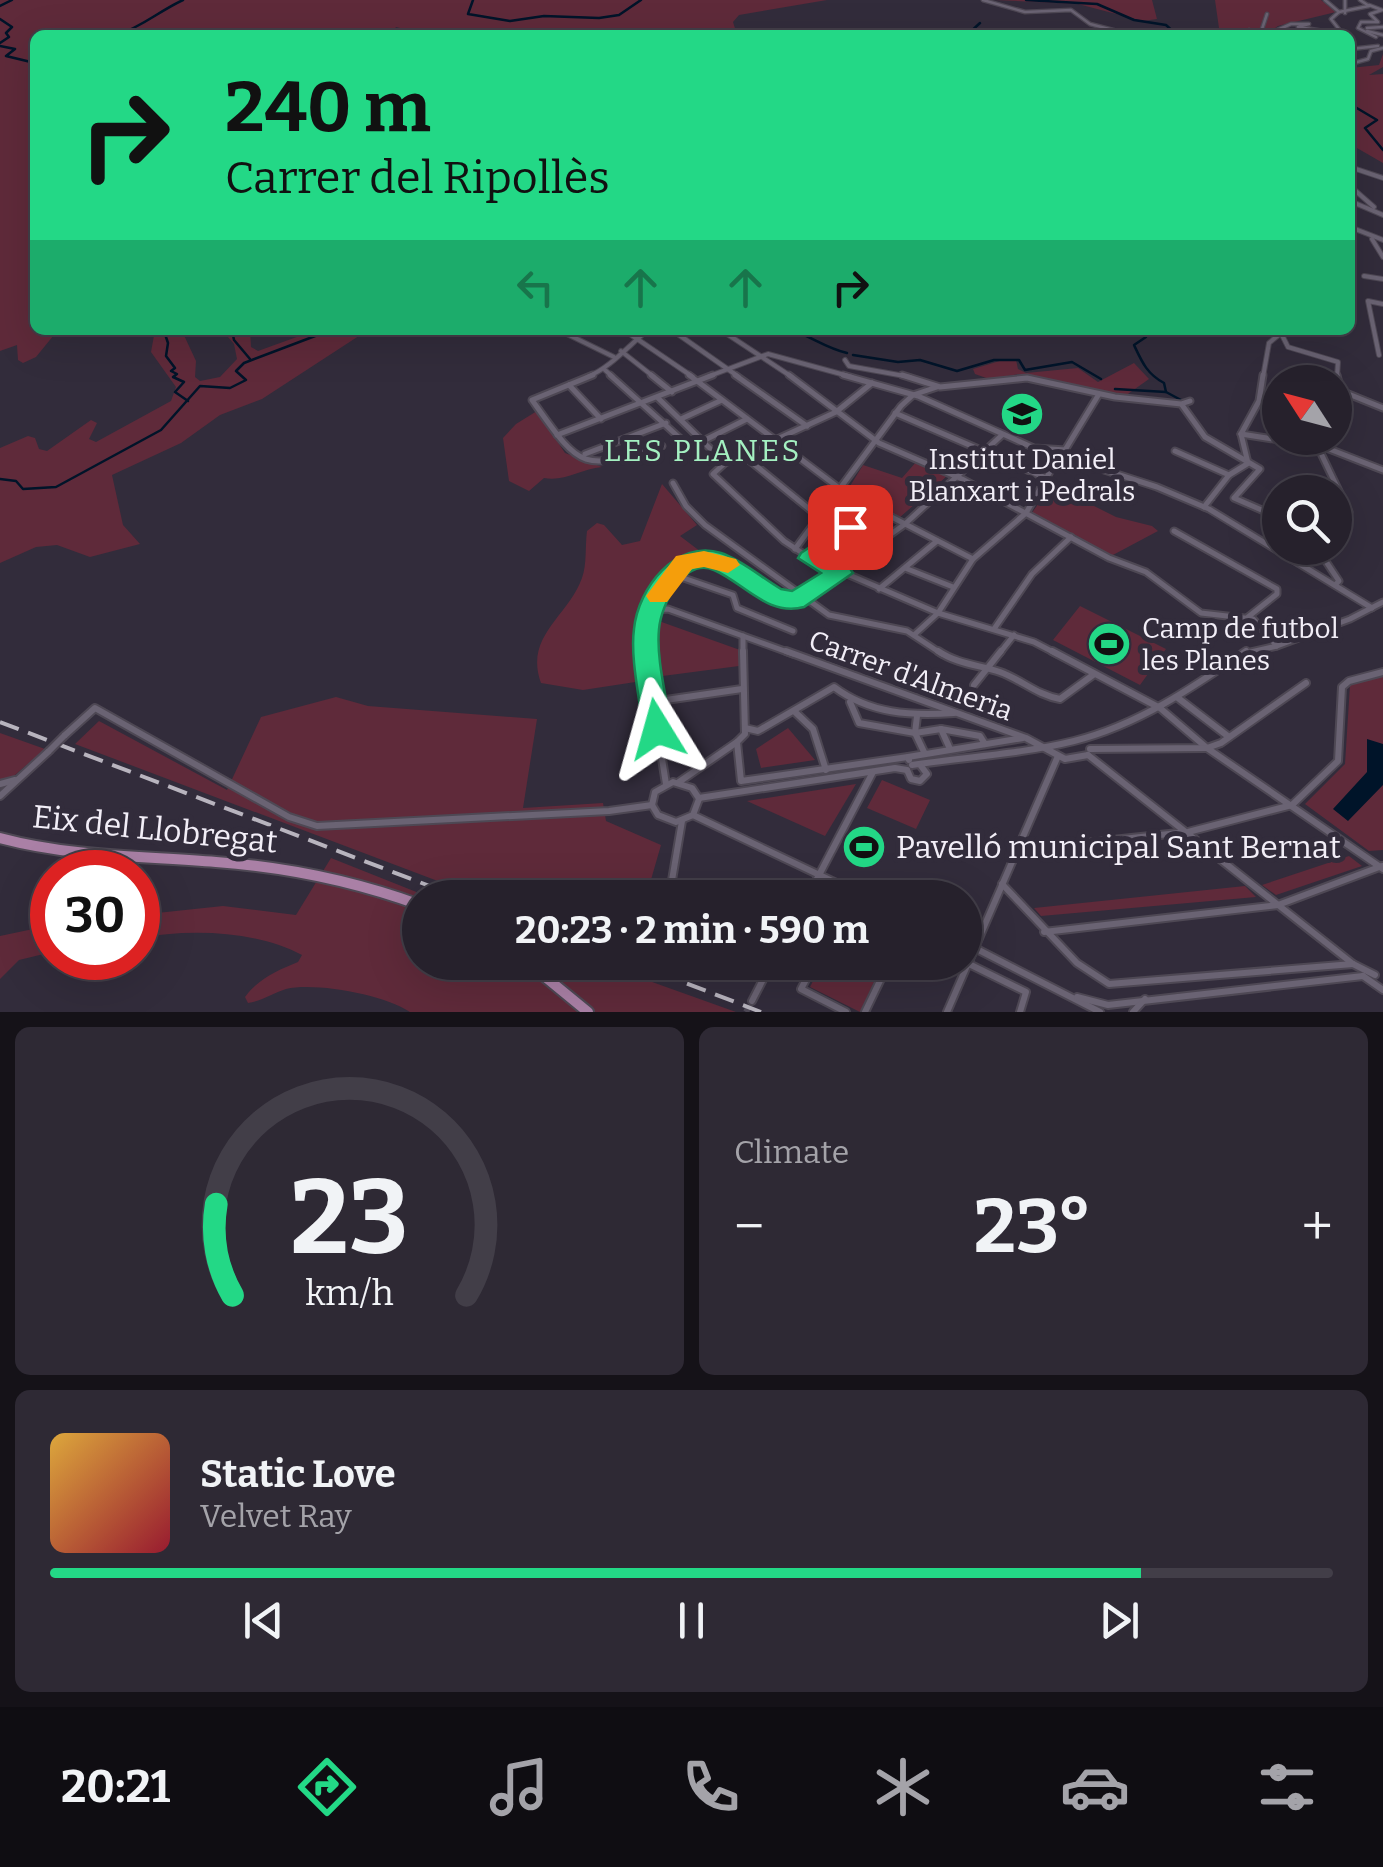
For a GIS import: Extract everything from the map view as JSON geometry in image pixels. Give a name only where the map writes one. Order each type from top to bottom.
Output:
[{"type":"main road","name":"Eix del Llobregat","points":[[0,838],[70,853],[230,863],[313,875],[402,898]]},
{"type":"main road","points":[[549,980],[588,1012]]},
{"type":"street","points":[[983,0],[1025,12],[1072,10],[1090,24],[1113,30]]},
{"type":"street","points":[[1325,0],[1345,13],[1369,5]]},
{"type":"street","points":[[1345,0],[1345,13]]},
{"type":"street","points":[[1360,0],[1382,10],[1370,14],[1378,22],[1361,22],[1358,28],[1376,37]]},
{"type":"street","points":[[1339,12],[1332,19],[1340,30]]},
{"type":"street","points":[[1264,30],[1267,14]]},
{"type":"street","points":[[1276,30],[1304,22],[1309,24],[1298,27],[1317,30]]},
{"type":"street","points":[[1366,28],[1383,27]]},
{"type":"street","points":[[1366,28],[1383,46]]},
{"type":"street","points":[[1366,28],[1383,35]]},
{"type":"street","points":[[1355,50],[1383,46]]},
{"type":"street","points":[[1355,63],[1368,59],[1371,51],[1383,46]]},
{"type":"street","points":[[1355,168],[1383,178]]},
{"type":"street","points":[[1355,190],[1383,215]]},
{"type":"street","points":[[1355,203],[1376,209]]},
{"type":"street","points":[[1355,229],[1383,240]]},
{"type":"street","points":[[1371,237],[1383,258]]},
{"type":"street","points":[[1364,276],[1383,279]]},
{"type":"street","points":[[1379,354],[1368,301],[1383,304]]},
{"type":"street","points":[[1374,334],[1383,336]]},
{"type":"street","points":[[569,335],[614,357]]},
{"type":"street","points":[[635,335],[840,489],[973,559]]},
{"type":"street","points":[[642,335],[604,370],[533,398],[568,451],[606,465],[662,446]]},
{"type":"street","points":[[680,335],[807,426]]},
{"type":"street","points":[[729,335],[875,440],[956,476],[1117,562],[1146,572],[1201,614],[1248,617],[1277,646]]},
{"type":"street","points":[[1248,463],[1242,434],[1259,400],[1269,343],[1279,335]]},
{"type":"street","points":[[1282,335],[1288,347],[1338,362],[1337,386],[1383,408]]},
{"type":"street","points":[[621,352],[672,392]]},
{"type":"street","points":[[557,435],[761,355],[914,395],[1048,452],[1064,450]]},
{"type":"street","points":[[845,360],[852,366],[892,372],[940,387]]},
{"type":"street","points":[[604,370],[682,440]]},
{"type":"street","points":[[794,550],[895,413],[914,395],[940,387],[1027,378],[1099,394],[1181,404],[1190,401]]},
{"type":"street","points":[[872,383],[836,412],[712,472],[794,550],[938,614],[1014,635],[1160,708],[1207,748],[1382,868]]},
{"type":"street","points":[[570,385],[600,419]]},
{"type":"street","points":[[1064,450],[1099,394]]},
{"type":"street","points":[[658,398],[725,463]]},
{"type":"street","points":[[681,419],[722,400]]},
{"type":"street","points":[[1181,404],[1189,421],[1214,446],[1260,472],[1233,496],[1262,510]]},
{"type":"street","points":[[895,413],[1046,478]]},
{"type":"street","points":[[703,441],[747,419]]},
{"type":"street","points":[[584,455],[666,423]]},
{"type":"street","points":[[1242,434],[1262,437]]},
{"type":"street","points":[[666,784],[652,702],[646,628],[672,574],[684,562],[716,560],[785,602],[804,597],[905,524],[1002,435]]},
{"type":"street","points":[[1064,450],[1073,460],[1156,486],[1204,507],[1260,537],[1372,608]]},
{"type":"street","points":[[1175,451],[1229,475]]},
{"type":"street","points":[[1048,452],[1048,458],[1055,463],[1073,460]]},
{"type":"street","points":[[743,455],[819,517]]},
{"type":"street","points":[[1348,455],[1383,470]]},
{"type":"street","points":[[914,635],[938,614],[973,559],[1026,513],[1055,463]]},
{"type":"street","points":[[1204,507],[1229,475],[1248,463]]},
{"type":"street","points":[[673,484],[698,519],[829,615],[914,635],[951,660],[988,668],[1043,696],[1060,699],[1094,674]]},
{"type":"street","points":[[810,558],[876,507]]},
{"type":"street","points":[[1174,531],[1277,588],[1276,595],[1248,617]]},
{"type":"street","points":[[994,629],[1032,574],[1071,537]]},
{"type":"street","points":[[879,589],[937,542]]},
{"type":"street","points":[[1328,565],[1339,581],[1335,585]]},
{"type":"street","points":[[905,568],[953,587]]},
{"type":"street","points":[[672,574],[733,596],[737,608],[793,631]]},
{"type":"street","points":[[698,798],[1089,736],[1160,708],[1248,650],[1277,646],[1383,602]]},
{"type":"street","name":"Carrer d'Almeria","points":[[652,610],[668,609],[1026,738],[1058,756]]},
{"type":"street","points":[[974,685],[1014,635]]},
{"type":"street","points":[[652,805],[655,792],[666,784],[680,782],[746,734],[743,636]]},
{"type":"street","points":[[1018,850],[1188,832],[1292,805],[1338,761],[1342,687],[1348,681],[1383,672]]},
{"type":"street","points":[[982,922],[1058,756],[1072,760],[1089,752],[1207,748],[1306,684]]},
{"type":"street","points":[[745,728],[758,732],[834,688],[850,702],[858,723],[915,733],[941,729],[980,736],[985,744]]},
{"type":"street","points":[[652,702],[742,689]]},
{"type":"street","points":[[1178,698],[1229,737]]},
{"type":"street","points":[[850,702],[917,716],[957,713]]},
{"type":"street","points":[[0,796],[95,708],[289,817],[317,826],[609,811],[652,805]]},
{"type":"street","points":[[794,711],[813,730],[826,770]]},
{"type":"street","points":[[917,716],[915,733],[925,754]]},
{"type":"street","points":[[941,729],[951,750]]},
{"type":"street","points":[[1089,736],[1089,752]]},
{"type":"street","points":[[738,742],[741,782],[826,770],[915,766],[925,754],[1026,738]]},
{"type":"street","points":[[1089,752],[1353,964],[1368,982],[1378,977],[1383,990]]},
{"type":"street","points":[[816,880],[873,772]]},
{"type":"street","points":[[0,784],[22,776]]},
{"type":"street","points":[[652,805],[663,819],[682,821],[693,815],[698,798],[692,788],[680,782]]},
{"type":"street","points":[[693,815],[828,880]]},
{"type":"street","points":[[672,880],[682,821]]},
{"type":"street","points":[[1044,932],[1278,905],[1382,868]]},
{"type":"street","points":[[1002,884],[1044,932],[1109,984],[1353,964]]},
{"type":"street","points":[[982,951],[1104,1010],[1148,998],[1364,974]]},
{"type":"street","points":[[982,971],[1026,992],[1020,1012]]},
{"type":"street","points":[[752,1000],[763,980]]},
{"type":"street","points":[[805,980],[801,989],[846,1012]]},
{"type":"street","points":[[865,1012],[880,980]]},
{"type":"street","points":[[947,1012],[961,980]]},
{"type":"street","points":[[1119,1003],[1130,1012],[1148,998]]},
{"type":"shaded area","points":[[0,0],[827,0],[739,15],[733,22],[735,30],[30,30],[30,335],[54,335],[36,357],[23,363],[18,360],[17,345],[0,351]]},
{"type":"shaded area","points":[[995,0],[1152,0],[1157,19],[1143,21],[1078,4]]},
{"type":"shaded area","points":[[1215,0],[1321,0],[1336,12],[1272,30],[1219,30]]},
{"type":"shaded area","points":[[1383,54],[1383,67],[1369,75],[1383,74],[1383,163],[1355,147],[1355,67],[1379,65]]},
{"type":"shaded area","points":[[154,335],[184,335],[196,361],[195,377],[200,381],[220,377],[237,359],[234,344],[226,335],[250,335],[251,347],[258,351],[302,335],[360,335],[262,399],[220,415],[181,443],[112,475],[123,525],[140,544],[90,557],[57,545],[36,547],[0,563],[0,448],[28,436],[35,438],[39,449],[47,451],[91,420],[97,423],[89,439],[96,442],[171,401],[176,387],[151,352]]},
{"type":"shaded area","points":[[1016,360],[1018,369],[1026,373],[1078,368],[1098,382],[1134,363],[1149,379],[1125,396],[1019,374],[989,379],[975,374],[973,369]]},
{"type":"shaded area","points":[[537,411],[565,453],[602,467],[544,478],[529,491],[509,481],[503,438]]},
{"type":"shaded area","points":[[917,461],[947,476],[899,518],[847,491],[863,465],[902,478]]},
{"type":"shaded area","points":[[662,484],[697,525],[680,536],[705,555],[680,560],[658,580],[636,630],[642,681],[583,690],[541,683],[538,652],[582,578],[587,531],[597,523],[604,525],[622,545],[640,541]]},
{"type":"shaded area","points":[[1052,485],[1116,517],[1158,531],[1111,556],[1031,514]]},
{"type":"shaded area","name":"Camp de futbol les Planes","points":[[1080,606],[1166,649],[1140,685],[1053,640]]},
{"type":"shaded area","points":[[656,620],[740,650],[739,666],[655,677],[649,628]]},
{"type":"shaded area","points":[[1383,676],[1383,850],[1369,851],[1305,804],[1345,764],[1350,685]]},
{"type":"shaded area","points":[[336,697],[368,706],[537,719],[523,808],[603,803],[606,821],[661,845],[651,880],[435,880],[75,744],[99,721],[227,790],[261,717]]},
{"type":"shaded area","points":[[788,728],[815,760],[761,768],[756,749]]},
{"type":"shaded area","points":[[0,733],[45,749],[0,788]]},
{"type":"shaded area","points":[[882,780],[930,800],[916,829],[867,808]]},
{"type":"shaded area","points":[[856,784],[825,836],[747,801]]},
{"type":"shaded area","points":[[1349,856],[1362,866],[1276,895],[1262,885]]},
{"type":"shaded area","points":[[331,858],[402,886],[402,980],[647,980],[736,1012],[410,1012],[368,995],[315,987],[286,989],[248,1003],[245,997],[256,985],[298,962],[302,955],[243,936],[160,935],[160,913],[223,906],[296,915]]},
{"type":"shaded area","points":[[1245,886],[1256,897],[1041,916],[1034,908]]},
{"type":"shaded area","points":[[30,930],[30,957],[19,960],[0,979],[0,936]]},
{"type":"shaded area","points":[[814,980],[875,980],[860,1012],[810,987]]},
{"type":"water","points":[[1367,739],[1383,744],[1383,785],[1348,821],[1333,809],[1367,772]]},
{"type":"waterway","points":[[0,6],[12,0]]},
{"type":"waterway","points":[[129,30],[183,0]]},
{"type":"waterway","points":[[473,0],[468,14],[510,21],[544,16],[619,15],[641,0]]},
{"type":"waterway","points":[[1026,0],[1097,4],[1172,30]]},
{"type":"waterway","points":[[0,19],[12,27],[6,33],[9,37],[0,43]]},
{"type":"waterway","points":[[972,30],[980,23]]},
{"type":"waterway","points":[[0,46],[15,49],[6,56],[30,62]]},
{"type":"waterway","points":[[1355,107],[1377,120],[1365,128],[1383,150]]},
{"type":"waterway","points":[[165,335],[166,356],[175,368],[171,371],[177,374],[173,377],[184,382],[175,392],[187,400]]},
{"type":"waterway","points":[[233,335],[250,359]]},
{"type":"waterway","points":[[187,400],[200,386],[230,388],[246,380],[236,371],[244,363],[318,335]]},
{"type":"waterway","points":[[803,335],[847,353]]},
{"type":"waterway","points":[[1144,335],[1146,337],[1134,345],[1149,372],[1164,383],[1166,392]]},
{"type":"waterway","points":[[853,355],[898,362],[920,360],[957,371],[994,360],[1019,360],[1025,370],[1072,362],[1101,379]]},
{"type":"waterway","points":[[1115,389],[1166,392]]},
{"type":"waterway","points":[[1166,392],[1181,400]]},
{"type":"waterway","points":[[0,479],[16,481],[23,489],[56,487],[161,430],[187,400]]},
{"type":"tunnel","points":[[746,1012],[752,1001]]},
{"type":"railway","points":[[0,722],[414,880]]},
{"type":"railway","points":[[678,980],[761,1012]]},
{"type":"slow traffic","points":[[658,596],[684,562],[704,559],[728,565]]},
{"type":"place","name":"Institut Daniel Blanxart i Pedrals","points":[[1022,414]]},
{"type":"place","name":"Camp de futbol les Planes","points":[[1109,644]]},
{"type":"place","name":"Pavelló municipal Sant Bernat","points":[[864,847]]},
{"type":"district","name":"LES PLANES","points":[[703,451]]},
{"type":"route","points":[[657,729],[646,628],[659,594],[677,567],[694,560],[716,560],[775,597],[785,602],[795,600],[840,573],[810,558],[850,527]]}]
